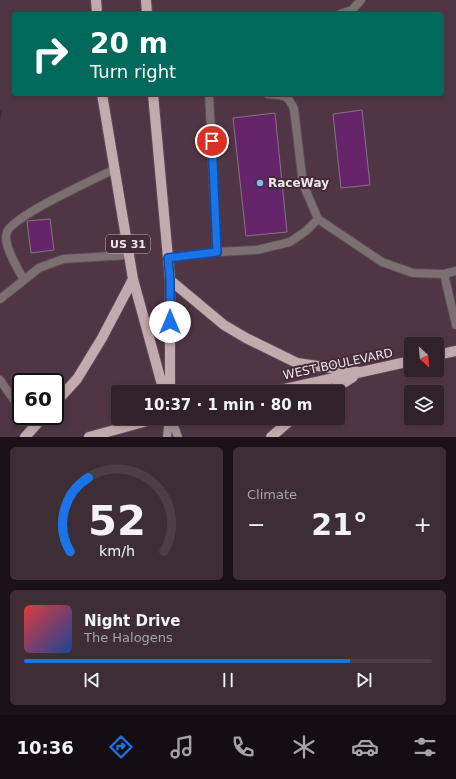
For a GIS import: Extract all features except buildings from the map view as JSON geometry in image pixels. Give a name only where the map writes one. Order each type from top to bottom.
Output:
[{"type":"main road","points":[[96,0],[97,12]]},
{"type":"main road","points":[[146,0],[147,12]]},
{"type":"main road","name":"US 31","points":[[102,96],[133,279],[162,385]]},
{"type":"main road","name":"US 31","points":[[153,96],[170,280]]},
{"type":"main road","points":[[64,393],[76,379],[102,338],[133,279]]},
{"type":"main road","points":[[170,280],[224,325],[246,338],[297,363],[359,372]]},
{"type":"main road","points":[[170,280],[170,385]]},
{"type":"main road","points":[[444,354],[456,351]]},
{"type":"main road","name":"WEST BOULEVARD","points":[[302,385],[404,362]]},
{"type":"main road","points":[[340,385],[359,372]]},
{"type":"main road","points":[[25,437],[36,425]]},
{"type":"main road","points":[[89,437],[133,425]]},
{"type":"main road","points":[[167,437],[169,425]]},
{"type":"main road","points":[[173,425],[178,437]]},
{"type":"main road","points":[[271,437],[285,425]]},
{"type":"lane","points":[[346,12],[352,10],[361,0]]},
{"type":"lane","points":[[210,96],[217,252]]},
{"type":"lane","points":[[286,96],[290,100],[294,109],[302,184],[318,218],[382,262],[413,273],[444,274],[456,271]]},
{"type":"lane","points":[[24,280],[6,244],[6,232],[14,224],[45,204],[115,169]]},
{"type":"lane","points":[[168,258],[217,252],[257,250],[290,242],[306,231],[318,218]]},
{"type":"lane","points":[[0,299],[38,268],[63,259],[130,255]]},
{"type":"lane","points":[[444,274],[456,325]]},
{"type":"lane","points":[[0,380],[12,397]]},
{"type":"shaded area","points":[[0,0],[456,0],[456,437],[0,437],[0,121],[2,111],[0,110]]},
{"type":"place","name":"RaceWay","points":[[260,183]]},
{"type":"route","points":[[170,322],[170,280],[168,258],[217,252],[212,141]]}]
